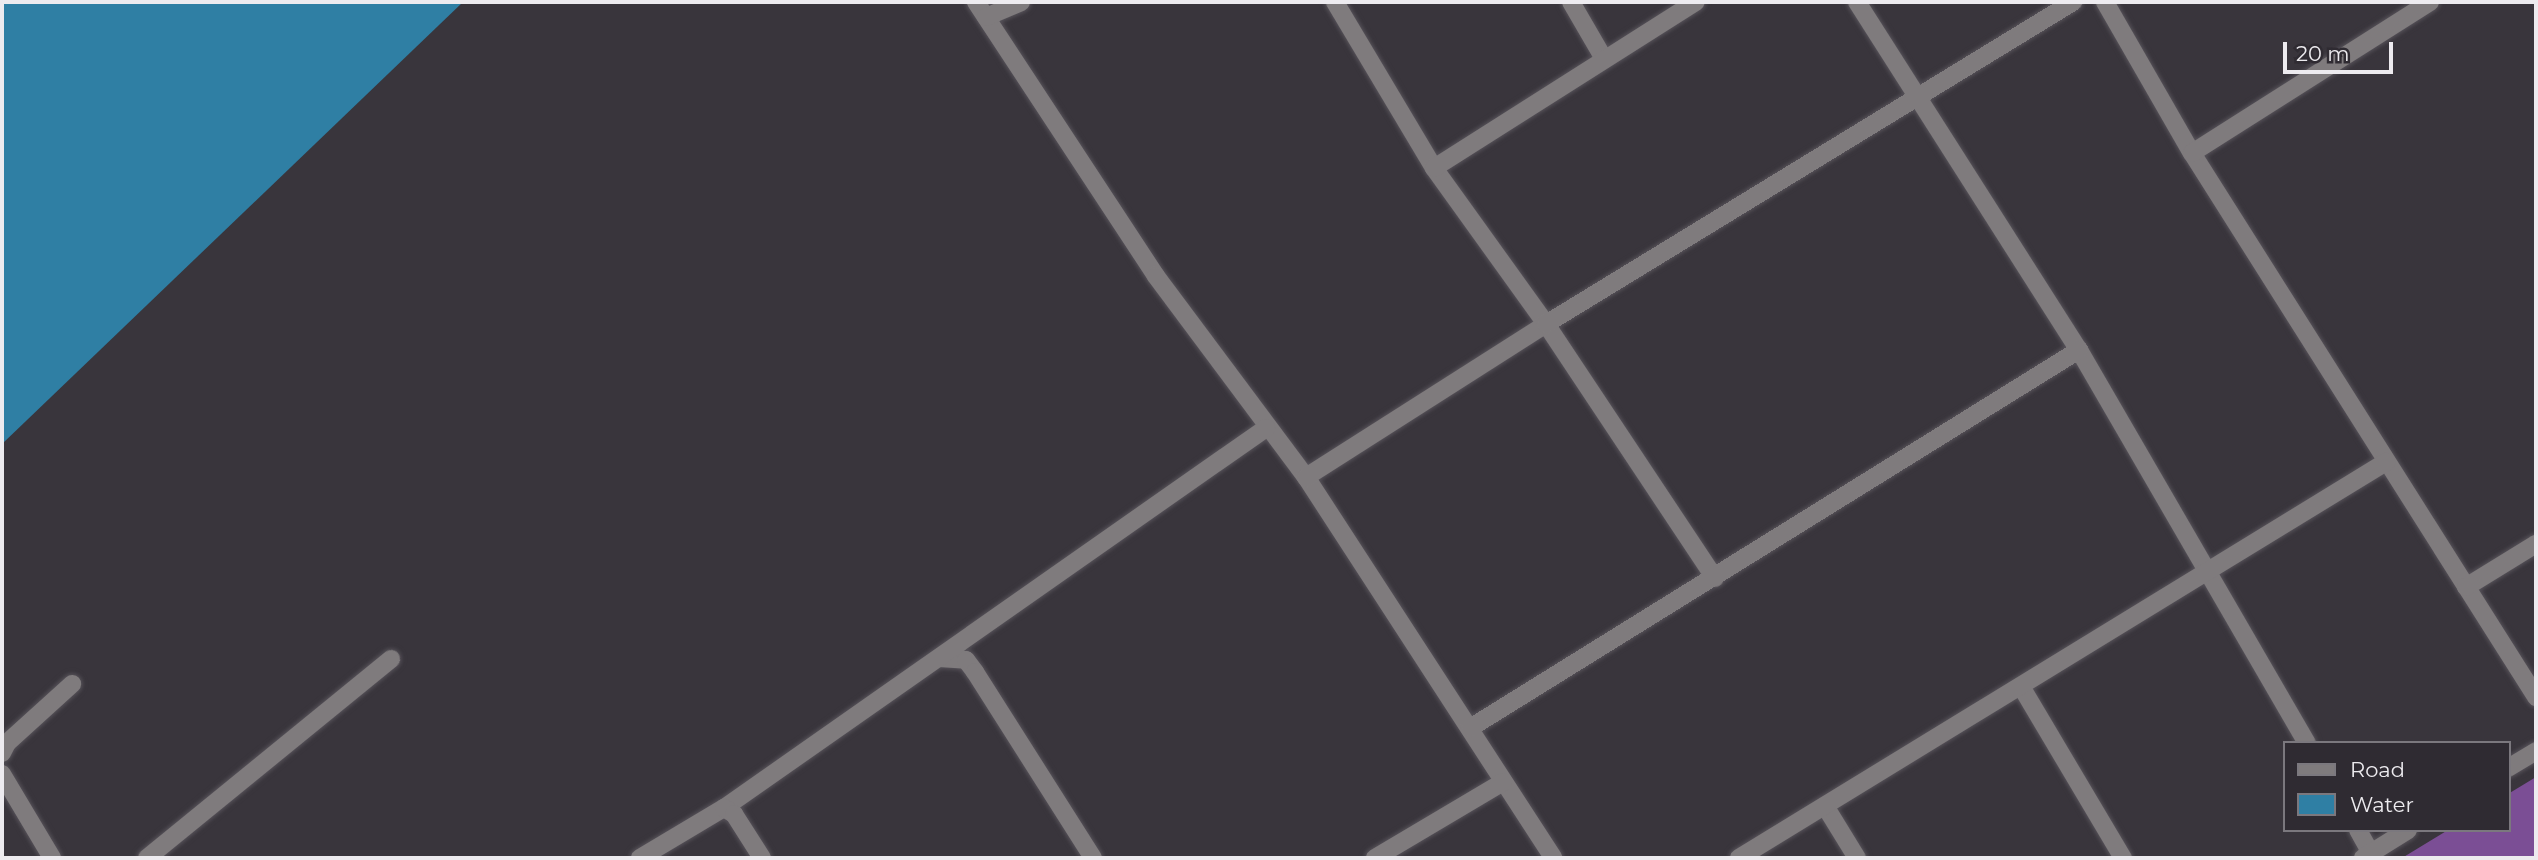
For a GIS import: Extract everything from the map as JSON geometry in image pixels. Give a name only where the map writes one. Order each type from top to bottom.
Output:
[{"type":"street","points":[[976,2],[1156,276],[1266,428],[1306,477],[1553,858]]},
{"type":"street","points":[[986,18],[1021,2]]},
{"type":"street","points":[[1335,2],[1434,168],[1546,324],[1715,578]]},
{"type":"street","points":[[1571,2],[1604,59]]},
{"type":"street","points":[[1434,168],[1696,2]]},
{"type":"street","points":[[1857,2],[2079,350],[2306,741]]},
{"type":"street","points":[[1306,477],[1915,95],[2073,2]]},
{"type":"street","points":[[2105,2],[2192,153],[2536,694]]},
{"type":"street","points":[[2192,153],[2430,2]]},
{"type":"street","points":[[1470,728],[2079,350]]},
{"type":"street","points":[[640,858],[724,808],[1266,428]]},
{"type":"street","points":[[1739,858],[2022,688],[2205,570],[2386,462]]},
{"type":"street","points":[[2466,587],[2536,544]]},
{"type":"street","points":[[939,658],[965,660],[975,672],[1093,858]]},
{"type":"street","points":[[148,858],[391,659]]},
{"type":"street","points":[[2,753],[7,743],[72,684]]},
{"type":"street","points":[[2022,688],[2123,858]]},
{"type":"street","points":[[2510,767],[2536,751]]},
{"type":"street","points":[[2,774],[52,858]]},
{"type":"street","points":[[1375,858],[1503,782]]},
{"type":"street","points":[[1825,806],[1857,858]]},
{"type":"street","points":[[724,808],[734,814],[762,858]]},
{"type":"street","points":[[2359,832],[2367,856],[2405,832]]},
{"type":"water","points":[[2,2],[463,2],[2,444]]},
{"type":"building","points":[[2536,777],[2536,858],[2402,858],[2445,832],[2510,832],[2510,793]]}]
